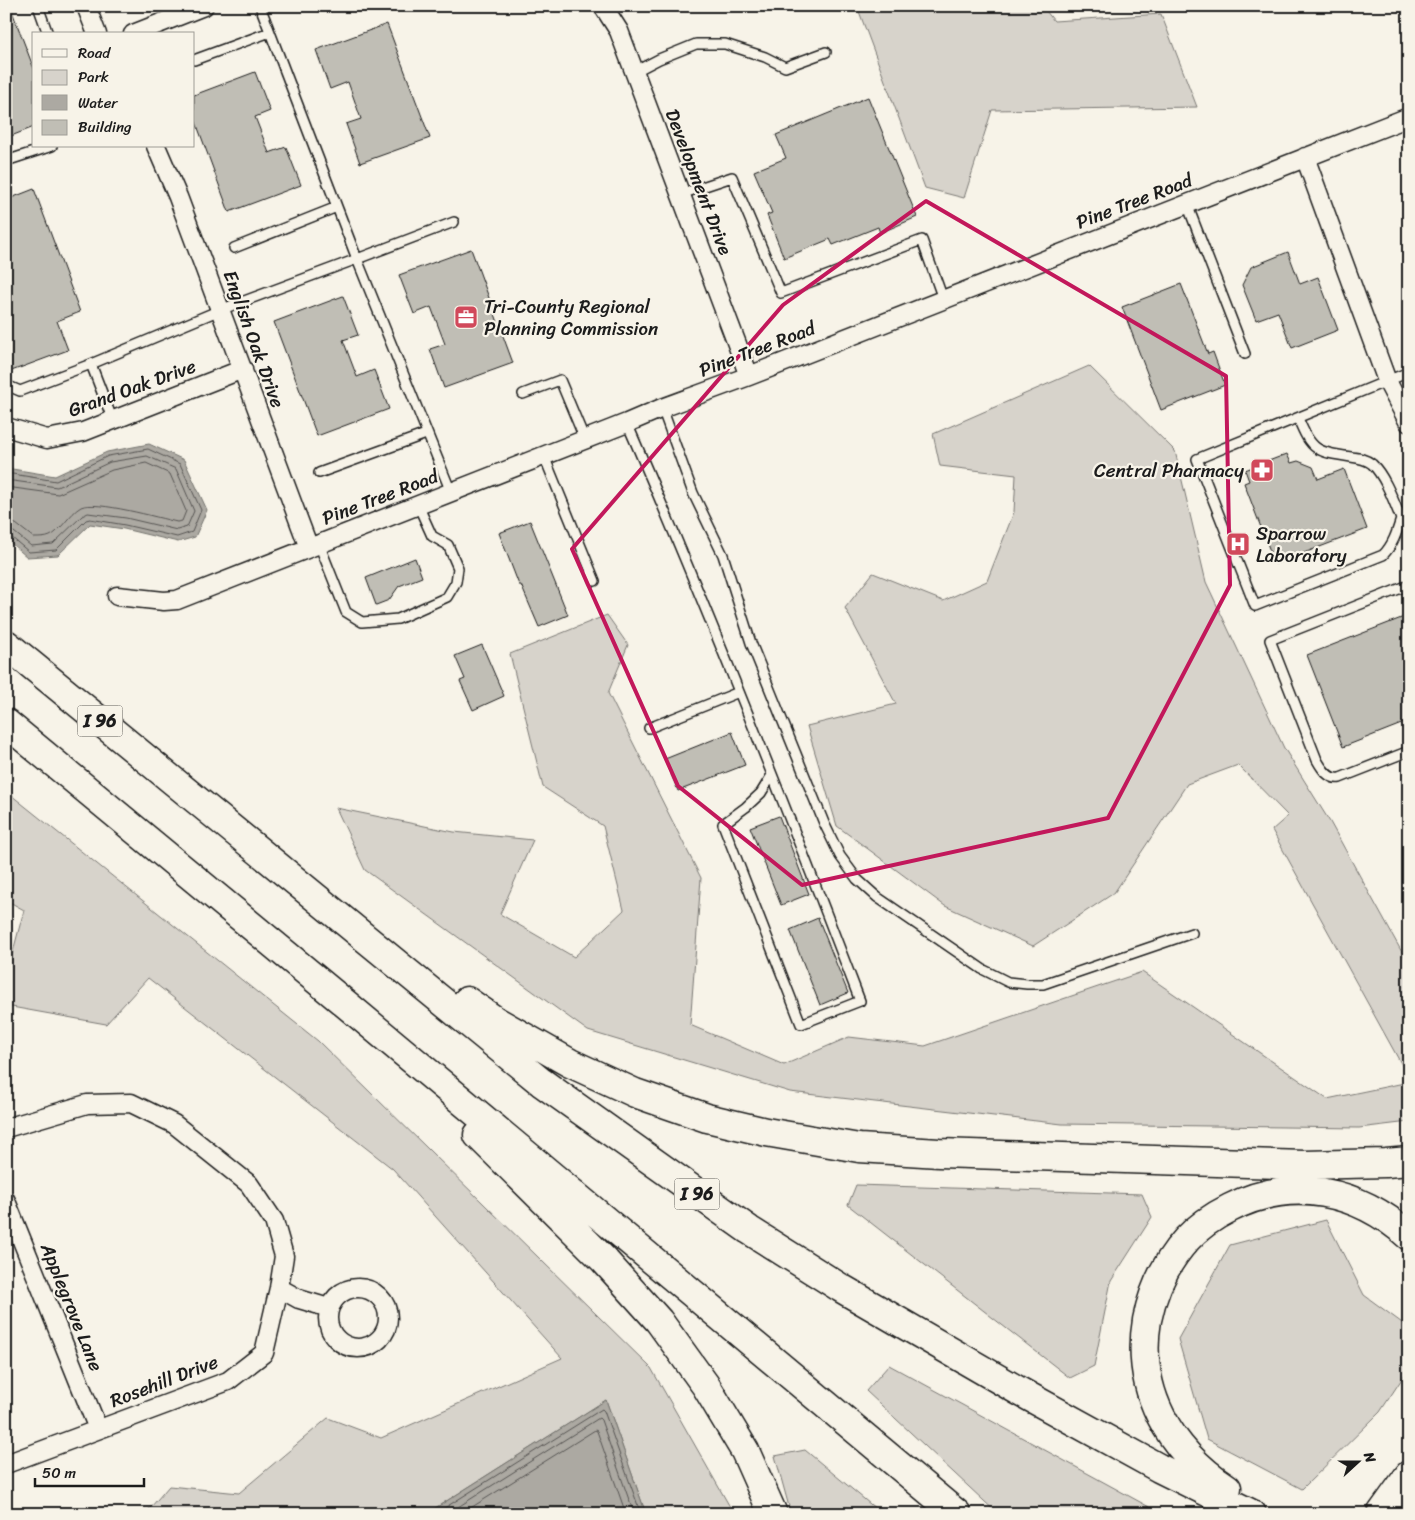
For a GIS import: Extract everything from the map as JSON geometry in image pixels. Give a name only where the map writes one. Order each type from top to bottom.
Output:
[{"type":"highway","name":"I 96","points":[[6,644],[541,1082],[749,1230],[874,1308],[1019,1391],[1159,1468],[1252,1514]]},
{"type":"highway","points":[[6,723],[957,1514]]},
{"type":"highway","points":[[193,798],[273,851],[410,960],[496,1021],[570,1063],[635,1093],[707,1118],[766,1132],[859,1148],[1305,1165],[1409,1161]]},
{"type":"highway","points":[[347,1005],[604,1260],[658,1321],[706,1386],[745,1452],[773,1514]]},
{"type":"highway","points":[[1268,1514],[1216,1481],[1201,1468],[1179,1445],[1159,1414],[1148,1382],[1144,1343],[1152,1298],[1159,1282],[1176,1253],[1197,1230],[1211,1219],[1254,1198],[1276,1193],[1322,1192],[1349,1199],[1378,1212],[1409,1236]]},
{"type":"highway","points":[[1382,1514],[1409,1475]]},
{"type":"highway","points":[[1382,1514],[1409,1485]]},
{"type":"street","points":[[86,6],[96,32]]},
{"type":"street","points":[[138,32],[204,6]]},
{"type":"street","name":"Development Drive","points":[[603,6],[619,31],[749,376]]},
{"type":"street","name":"Pine Tree Road","points":[[117,596],[164,601],[177,600],[1409,116]]},
{"type":"street","name":"English Oak Drive","points":[[157,148],[178,197],[242,369],[314,546]]},
{"type":"street","points":[[1305,157],[1386,381],[1409,423]]},
{"type":"street","name":"Grand Oak Drive","points":[[6,427],[47,438],[83,432],[242,369]]},
{"type":"street","name":"Rosehill Drive","points":[[6,1128],[87,1104],[131,1103],[174,1124],[249,1184],[274,1221],[284,1256],[279,1288],[264,1352],[228,1381],[6,1464]]},
{"type":"street","name":"Applegrove Lane","points":[[6,1200],[98,1429]]},
{"type":"street","points":[[279,1288],[299,1300],[330,1308]]},
{"type":"lane","points":[[38,6],[47,32]]},
{"type":"lane","points":[[260,6],[357,259],[451,492]]},
{"type":"lane","points":[[195,60],[270,32]]},
{"type":"lane","points":[[634,72],[659,59],[696,44],[724,44],[765,57],[785,67],[826,52]]},
{"type":"lane","points":[[6,161],[46,148]]},
{"type":"lane","points":[[681,194],[732,177],[780,293],[922,240],[943,299]]},
{"type":"lane","points":[[1187,204],[1245,354]]},
{"type":"lane","points":[[234,248],[337,207]]},
{"type":"lane","points":[[6,385],[20,391],[91,364],[220,310],[454,222]]},
{"type":"lane","points":[[91,364],[113,421]]},
{"type":"lane","points":[[1298,418],[1308,440],[1314,447],[1322,451],[1364,458],[1373,465],[1405,519],[1388,550],[1383,555],[1255,606],[1197,459],[1409,372]]},
{"type":"lane","points":[[524,394],[560,380],[585,440]]},
{"type":"lane","points":[[662,408],[693,493],[723,555],[751,643],[824,823],[840,856],[857,879],[877,897],[982,969],[1008,982],[1043,984],[1192,933]]},
{"type":"lane","points":[[627,423],[739,692],[772,775],[860,1001],[801,1024],[723,824],[761,793],[772,775]]},
{"type":"lane","points":[[319,473],[426,434]]},
{"type":"lane","points":[[544,456],[595,581]]},
{"type":"lane","points":[[314,546],[346,612],[362,622],[398,619],[446,598],[456,582],[458,568],[448,545],[432,536],[418,506]]},
{"type":"lane","points":[[1409,584],[1270,640],[1317,760],[1329,776],[1335,779],[1340,778],[1409,751]]},
{"type":"lane","points":[[649,728],[739,692]]},
{"type":"highlighted area","points":[[926,201],[1226,376],[1230,585],[1108,818],[802,885],[678,786],[572,549],[783,305]]},
{"type":"green space","points":[[857,6],[1042,6],[1054,21],[1161,14],[1197,107],[992,110],[964,198],[925,188]]},
{"type":"green space","points":[[1089,366],[1175,451],[1206,582],[1284,748],[1330,822],[1409,965],[1409,1078],[1272,830],[1288,816],[1238,765],[1187,784],[1114,893],[1033,946],[945,906],[837,826],[807,726],[896,704],[845,608],[873,573],[943,601],[987,581],[1014,512],[1016,475],[940,466],[933,434]]},
{"type":"green space","points":[[607,615],[628,645],[608,693],[701,878],[690,1025],[784,1065],[849,1037],[925,1046],[1142,972],[1327,1099],[1409,1082],[1409,1122],[1359,1128],[1062,1124],[790,1092],[588,1031],[365,870],[336,808],[454,832],[533,840],[500,914],[574,957],[624,910],[603,826],[543,787],[510,654]]},
{"type":"green space","points":[[6,791],[318,1041],[651,1368],[734,1514],[646,1514],[606,1400],[426,1514],[145,1514],[169,1486],[239,1493],[328,1418],[381,1438],[562,1358],[393,1169],[148,978],[106,1024],[6,1006],[6,978],[24,910],[6,900]]},
{"type":"green space","points":[[856,1185],[1142,1194],[1152,1217],[1111,1281],[1094,1366],[1070,1378],[848,1205]]},
{"type":"green space","points":[[1326,1220],[1364,1295],[1409,1328],[1409,1368],[1380,1412],[1302,1489],[1207,1439],[1178,1339],[1230,1245]]},
{"type":"green space","points":[[889,1365],[1162,1514],[998,1514],[866,1391]]},
{"type":"green space","points":[[805,1450],[882,1514],[791,1514],[775,1456]]},
{"type":"water","points":[[149,444],[184,460],[207,510],[195,537],[178,542],[124,529],[90,524],[58,555],[27,557],[6,539],[6,468],[55,476],[107,452]]},
{"type":"water","points":[[606,1400],[646,1514],[426,1514]]},
{"type":"building","points":[[6,6],[10,6],[32,64],[32,128],[6,138]]},
{"type":"building","points":[[387,24],[430,138],[360,163],[346,124],[361,119],[348,82],[330,89],[316,50]]},
{"type":"building","points":[[255,72],[270,111],[255,117],[269,153],[286,147],[301,185],[229,212],[195,120],[195,95]]},
{"type":"building","points":[[868,97],[917,217],[880,233],[878,227],[833,245],[830,239],[784,258],[767,215],[772,213],[754,171],[786,158],[776,135]]},
{"type":"building","points":[[34,189],[80,312],[57,321],[68,350],[6,373],[6,318],[10,317],[6,307],[6,200]]},
{"type":"building","points":[[471,249],[513,363],[444,388],[430,349],[445,344],[431,307],[414,314],[399,275]]},
{"type":"building","points":[[1288,252],[1300,284],[1318,277],[1338,330],[1292,348],[1278,312],[1256,320],[1242,285],[1251,267]]},
{"type":"building","points":[[1181,284],[1208,354],[1213,352],[1225,385],[1161,410],[1122,307]]},
{"type":"building","points":[[343,296],[358,335],[343,340],[357,377],[374,370],[389,409],[317,436],[274,322]]},
{"type":"building","points":[[1287,454],[1291,463],[1298,461],[1313,467],[1318,479],[1344,469],[1367,529],[1275,564],[1244,483],[1249,481],[1245,470]]},
{"type":"building","points":[[530,521],[568,615],[539,627],[521,585],[519,585],[499,533]]},
{"type":"building","points":[[415,558],[422,577],[399,586],[389,600],[376,605],[366,578]]},
{"type":"building","points":[[1409,615],[1409,721],[1343,747],[1307,655]]},
{"type":"building","points":[[482,645],[504,696],[473,710],[460,681],[465,679],[455,656]]},
{"type":"building","points":[[732,732],[745,765],[678,791],[665,759]]},
{"type":"building","points":[[779,816],[809,894],[781,905],[750,827]]},
{"type":"building","points":[[818,918],[848,993],[820,1005],[790,930]]},
{"type":"place","name":"Tri-County Regional Planning Commission","points":[[466,317]]},
{"type":"place","name":"Central Pharmacy","points":[[1262,470]]},
{"type":"place","name":"Sparrow Laboratory","points":[[1238,544]]}]
